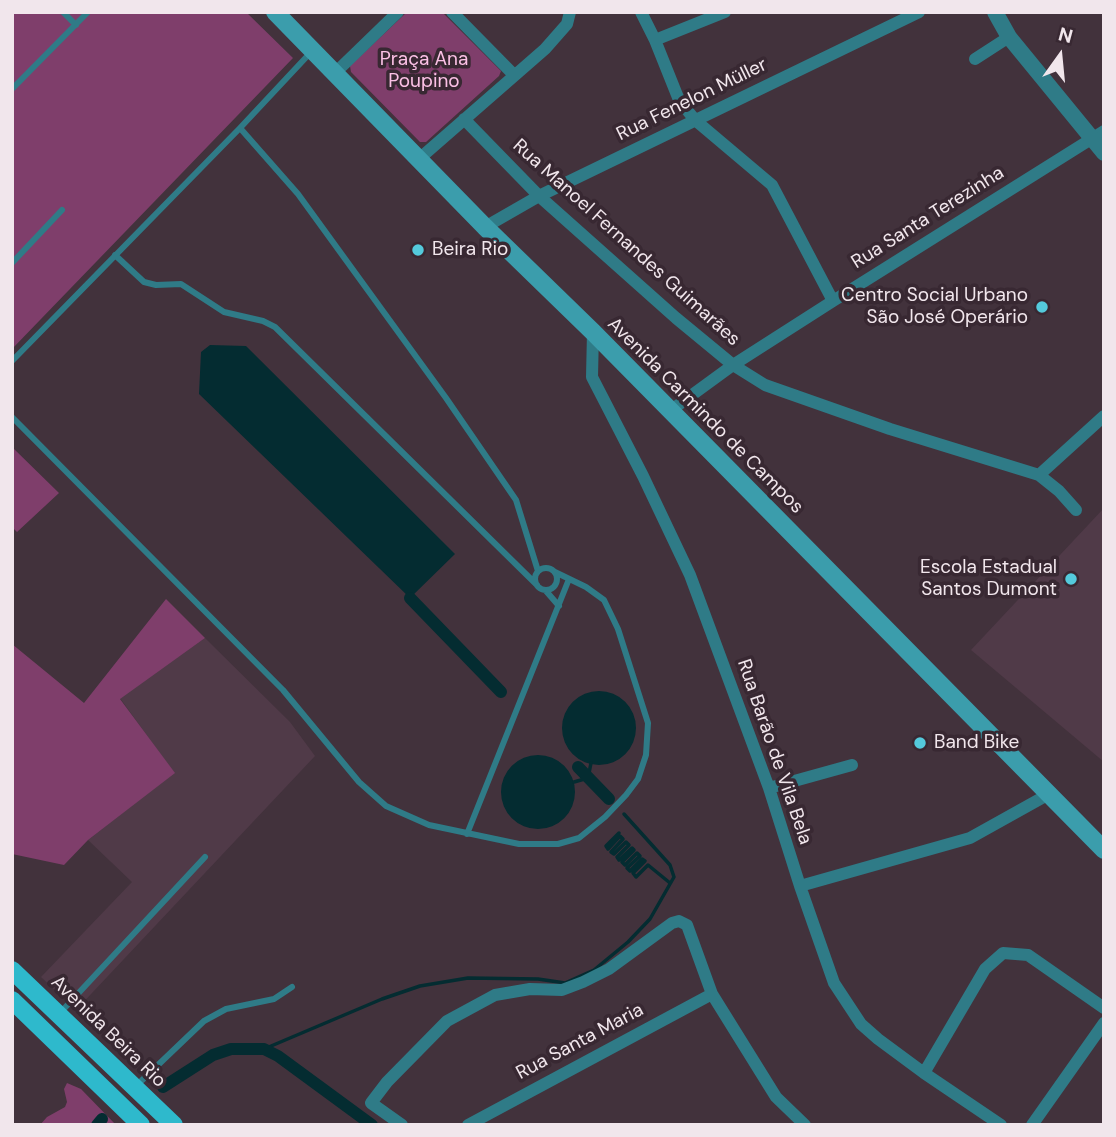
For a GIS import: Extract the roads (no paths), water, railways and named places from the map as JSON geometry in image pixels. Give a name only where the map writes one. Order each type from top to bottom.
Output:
[{"type":"main road","name":"Avenida Carmindo de Campos","points":[[275,12],[1104,850]]},
{"type":"main road","name":"Avenida Beira Rio","points":[[12,970],[174,1125]]},
{"type":"main road","points":[[12,1000],[141,1125]]},
{"type":"street","points":[[335,73],[398,12]]},
{"type":"street","points":[[452,12],[514,75]]},
{"type":"street","points":[[419,159],[552,41],[567,24],[570,12]]},
{"type":"street","points":[[641,12],[679,100],[695,120],[772,185],[832,300]]},
{"type":"street","points":[[655,40],[724,12]]},
{"type":"street","name":"Rua Fenelon Müller","points":[[485,227],[539,196],[919,12]]},
{"type":"street","points":[[995,12],[1009,37],[1097,134],[1104,153]]},
{"type":"street","points":[[975,59],[1009,37]]},
{"type":"street","name":"Rua Manoel Fernandes Guimarães","points":[[464,119],[539,196],[733,365],[765,385],[890,429],[1040,475],[1076,510]]},
{"type":"street","name":"Rua Santa Terezinha","points":[[670,411],[733,365],[832,300],[1097,134]]},
{"type":"street","name":"Rua Barão de Vila Bela","points":[[593,332],[592,377],[690,575],[769,788],[825,962],[847,1006],[869,1032],[1001,1125]]},
{"type":"street","points":[[1040,475],[1104,416]]},
{"type":"street","points":[[769,788],[852,765]]},
{"type":"street","points":[[800,886],[970,838],[1049,794]]},
{"type":"street","points":[[402,1125],[371,1103],[387,1082],[447,1021],[495,995],[530,989],[562,990],[583,982],[609,969],[672,923],[679,921],[687,926],[712,994],[776,1097],[805,1125]]},
{"type":"street","points":[[924,1073],[985,969],[1003,953],[1028,955],[1104,1008]]},
{"type":"street","name":"Rua Santa Maria","points":[[468,1125],[712,994]]},
{"type":"street","points":[[1032,1125],[1104,1023]]},
{"type":"lane","points":[[63,12],[76,25]]},
{"type":"lane","points":[[12,89],[88,12]]},
{"type":"lane","points":[[12,361],[313,50]]},
{"type":"lane","points":[[12,74],[20,81]]},
{"type":"lane","points":[[240,128],[298,194],[446,398],[516,500],[538,571],[535,578],[537,585]]},
{"type":"lane","points":[[12,263],[62,210]]},
{"type":"lane","points":[[115,255],[144,282],[156,285],[181,284],[224,312],[263,321],[275,327],[537,585],[547,591],[559,606]]},
{"type":"lane","points":[[12,417],[283,690],[359,782],[386,806],[429,825],[519,844],[546,846],[579,838],[626,795],[638,779],[646,755],[648,723],[618,629],[604,600],[586,587],[549,568],[538,571]]},
{"type":"lane","points":[[547,591],[556,585],[558,579],[555,572]]},
{"type":"lane","points":[[467,834],[569,579]]},
{"type":"lane","points":[[58,1014],[205,857]]},
{"type":"lane","points":[[135,1087],[204,1021],[226,1009],[274,999],[292,987]]},
{"type":"water","points":[[210,345],[246,346],[455,554],[410,598],[199,394],[201,352]]},
{"type":"water","points":[[599,691],[613,694],[625,702],[633,714],[636,728],[633,742],[625,754],[613,762],[599,765],[585,762],[573,754],[565,742],[562,728],[565,714],[573,702],[585,694]]},
{"type":"water","points":[[538,755],[552,758],[564,766],[572,778],[575,792],[572,806],[564,818],[552,826],[538,829],[524,826],[512,818],[504,806],[501,792],[504,778],[512,766],[524,758]]},
{"type":"waterway","points":[[410,598],[501,692]]},
{"type":"waterway","points":[[574,782],[588,778],[591,763]]},
{"type":"waterway","points":[[578,767],[609,799]]},
{"type":"waterway","points":[[264,1049],[382,999],[420,986],[468,978],[538,979],[565,983],[594,970],[628,942],[650,919],[674,877],[670,865],[624,814]]},
{"type":"waterway","points":[[619,833],[606,846],[608,849],[620,836],[623,839],[611,852],[614,854],[626,842],[629,845],[617,857],[619,860],[632,848],[634,850],[622,862],[625,865],[637,853],[640,856],[627,868],[630,871],[642,859],[645,861],[633,873],[636,877],[648,865],[670,883]]},
{"type":"waterway","points":[[163,1087],[213,1055],[231,1049],[264,1049],[278,1056],[372,1125]]},
{"type":"waterway","points":[[97,1125],[102,1119]]},
{"type":"place","name":"Beira Rio","points":[[418,250]]},
{"type":"place","name":"Centro Social Urbano São José Operário","points":[[1042,307]]},
{"type":"place","name":"Escola Estadual Santos Dumont","points":[[1071,579]]},
{"type":"place","name":"Band Bike","points":[[920,743]]},
{"type":"park label","name":"Praça Ana Poupino","points":[[424,71]]}]
